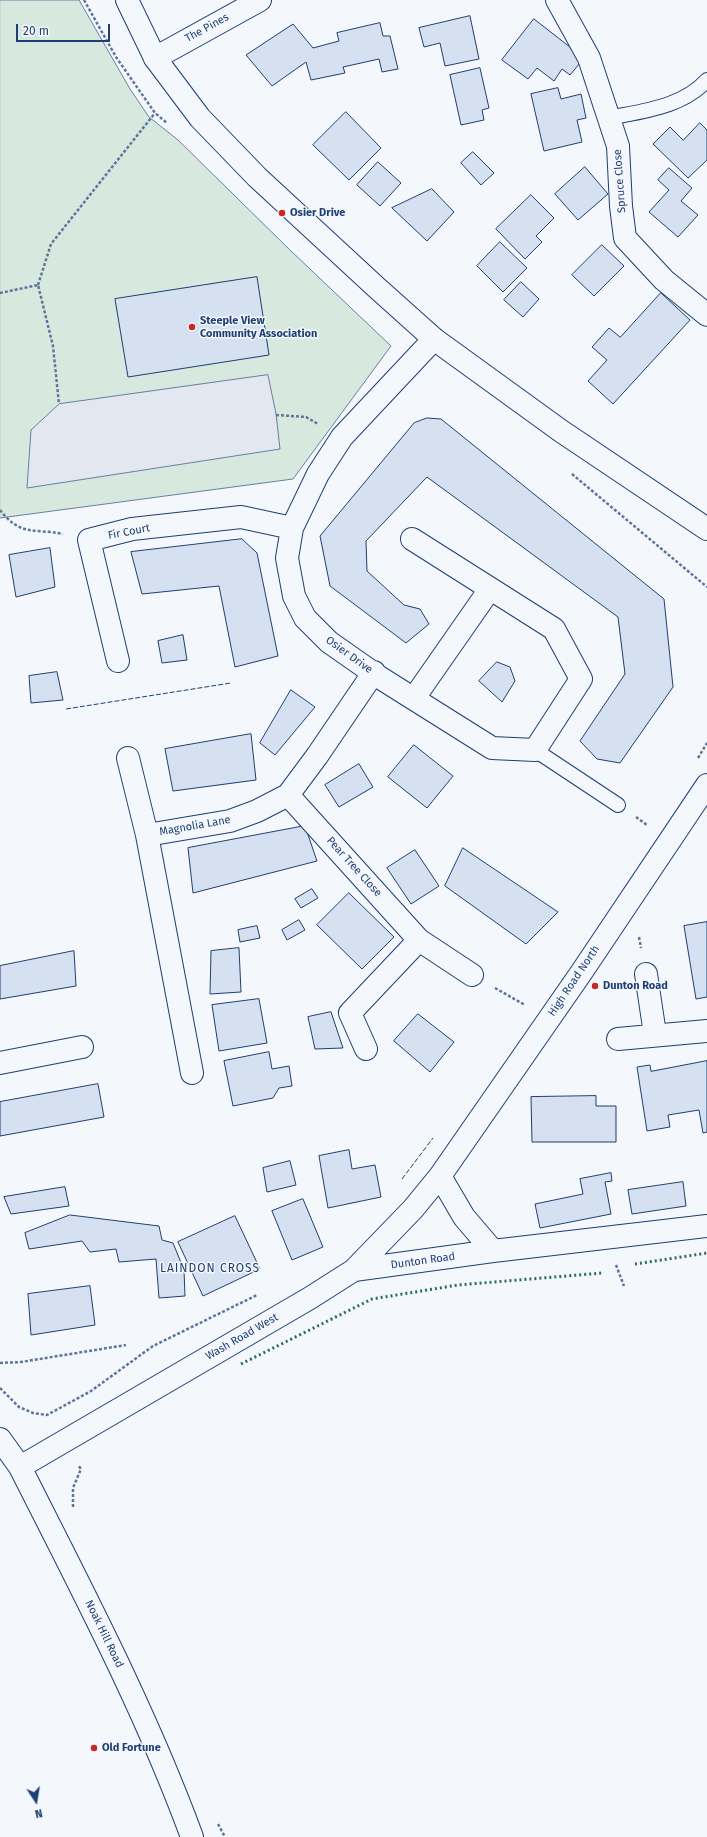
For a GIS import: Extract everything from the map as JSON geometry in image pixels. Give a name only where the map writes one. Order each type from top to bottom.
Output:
[{"type":"street","points":[[127,0],[155,58],[200,118],[257,177],[434,339],[561,431],[707,529]]},
{"type":"street","name":"The Pines","points":[[155,58],[260,0]]},
{"type":"street","name":"Spruce Close","points":[[557,0],[589,58],[618,146],[621,206],[625,238],[664,280],[707,315]]},
{"type":"street","name":"Osier Drive","points":[[434,339],[342,437],[318,474],[292,528],[287,558],[294,596],[306,618],[329,642],[492,748],[535,750]]},
{"type":"street","name":"Fir Court","points":[[89,540],[132,529],[241,517],[292,528]]},
{"type":"street","points":[[412,539],[554,629],[581,680],[535,750]]},
{"type":"street","points":[[89,540],[118,661]]},
{"type":"street","points":[[414,698],[490,589]]},
{"type":"street","name":"Magnolia Lane","points":[[128,758],[147,835],[230,821],[257,811],[288,795],[317,756],[374,672]]},
{"type":"street","name":"High Road North","points":[[440,1176],[581,973],[707,785]]},
{"type":"street","name":"Pear Tree Close","points":[[288,795],[419,940],[472,975]]},
{"type":"street","points":[[147,835],[192,1073]]},
{"type":"street","points":[[366,1049],[350,1013],[419,940]]},
{"type":"street","points":[[646,974],[655,1034]]},
{"type":"street","points":[[618,1039],[655,1034],[707,1031]]},
{"type":"street","points":[[0,1064],[82,1047]]},
{"type":"street","points":[[440,1176],[464,1217],[493,1251]]},
{"type":"street","name":"Wash Road West","points":[[20,1466],[310,1298],[354,1270],[414,1209],[440,1176]]},
{"type":"street","name":"Dunton Road","points":[[354,1270],[493,1251],[707,1226]]},
{"type":"street","name":"Noak Hill Road","points":[[0,1439],[20,1466],[116,1657],[182,1809],[192,1837]]},
{"type":"lane","points":[[609,118],[677,102],[699,88],[707,80]]},
{"type":"lane","points":[[535,750],[618,805]]},
{"type":"path","points":[[59,404],[54,346],[38,286],[51,244],[155,113]]},
{"type":"path","points":[[0,293],[38,286]]},
{"type":"path","points":[[276,414],[306,417],[342,437]]},
{"type":"path","points":[[0,510],[6,517],[24,530],[55,532],[89,540]]},
{"type":"path","points":[[695,763],[707,743]]},
{"type":"path","points":[[472,975],[526,1006]]},
{"type":"path","points":[[0,1388],[19,1408],[33,1413],[47,1415],[91,1391],[153,1346],[258,1294]]},
{"type":"path","points":[[0,1363],[21,1362],[126,1345]]},
{"type":"shaded area","points":[[0,0],[79,0],[130,89],[149,117],[178,140],[290,250],[391,346],[293,479],[0,518]]},
{"type":"shaded area","points":[[268,375],[276,414],[280,449],[27,488],[31,430],[59,404]]},
{"type":"building","points":[[470,16],[479,59],[445,66],[440,43],[424,47],[419,28]]},
{"type":"building","points":[[534,19],[584,58],[570,75],[562,69],[554,81],[537,68],[528,79],[502,60]]},
{"type":"building","points":[[380,23],[383,36],[390,36],[398,69],[382,72],[379,59],[343,67],[345,73],[311,80],[306,62],[272,86],[246,55],[293,24],[313,48],[339,41],[337,33]]},
{"type":"building","points":[[480,68],[489,108],[482,110],[484,120],[461,125],[450,75]]},
{"type":"building","points":[[558,88],[561,99],[581,94],[586,118],[577,120],[582,142],[544,151],[531,94]]},
{"type":"building","points":[[346,112],[381,148],[349,180],[313,145]]},
{"type":"building","points":[[700,123],[707,130],[707,160],[688,178],[653,144],[670,127],[683,140]]},
{"type":"building","points":[[473,152],[494,173],[481,185],[461,163]]},
{"type":"building","points":[[378,162],[401,183],[380,206],[357,185]]},
{"type":"building","points":[[585,167],[608,194],[578,220],[555,194]]},
{"type":"building","points":[[669,168],[692,188],[681,201],[698,215],[678,237],[649,212],[669,190],[658,180]]},
{"type":"building","points":[[432,189],[454,212],[427,241],[392,208]]},
{"type":"building","points":[[531,195],[554,218],[536,236],[542,242],[525,259],[496,229]]},
{"type":"building","points":[[500,242],[527,268],[503,292],[477,266]]},
{"type":"building","points":[[602,245],[624,266],[594,296],[572,275]]},
{"type":"building","name":"Steeple View Community Association","points":[[257,277],[269,355],[128,377],[115,299]]},
{"type":"building","points":[[521,282],[539,299],[523,317],[504,300]]},
{"type":"building","points":[[661,293],[690,320],[613,404],[588,381],[607,360],[592,347],[609,328],[620,337]]},
{"type":"building","points":[[427,418],[441,419],[664,599],[673,687],[620,763],[597,759],[580,741],[625,674],[618,617],[427,477],[366,541],[367,571],[404,605],[420,609],[429,624],[406,643],[330,586],[320,536],[414,423]]},
{"type":"building","points":[[242,539],[257,553],[278,656],[235,667],[219,586],[142,594],[131,552]]},
{"type":"building","points":[[50,548],[55,587],[16,597],[9,555]]},
{"type":"building","points":[[183,635],[187,660],[162,663],[158,641]]},
{"type":"building","points":[[497,662],[510,667],[515,681],[502,702],[479,681]]},
{"type":"building","points":[[57,672],[63,700],[31,703],[29,676]]},
{"type":"building","points":[[291,690],[315,707],[275,755],[260,743]]},
{"type":"building","points":[[251,734],[256,780],[173,791],[165,749]]},
{"type":"building","points":[[414,745],[453,776],[427,808],[388,777]]},
{"type":"building","points":[[359,764],[373,787],[339,807],[325,785]]},
{"type":"building","points":[[305,826],[317,861],[193,893],[188,848]]},
{"type":"building","points":[[463,848],[558,912],[526,944],[445,886]]},
{"type":"building","points":[[415,850],[439,886],[411,904],[387,868]]},
{"type":"building","points":[[312,889],[318,898],[301,908],[295,899]]},
{"type":"building","points":[[349,893],[394,937],[362,969],[317,925]]},
{"type":"building","points":[[299,920],[305,930],[287,940],[282,930]]},
{"type":"building","points":[[707,922],[707,997],[696,999],[684,926]]},
{"type":"building","points":[[257,926],[260,938],[240,942],[238,930]]},
{"type":"building","points":[[239,948],[241,992],[210,994],[211,951]]},
{"type":"building","points":[[74,951],[76,986],[0,999],[0,966]]},
{"type":"building","points":[[259,999],[267,1043],[219,1051],[212,1005]]},
{"type":"building","points":[[331,1012],[343,1048],[315,1049],[308,1017]]},
{"type":"building","points":[[418,1014],[454,1042],[430,1072],[394,1041]]},
{"type":"building","points":[[269,1052],[272,1069],[289,1066],[292,1086],[279,1088],[273,1098],[233,1106],[224,1061]]},
{"type":"building","points":[[707,1061],[707,1132],[703,1133],[699,1110],[668,1115],[670,1127],[647,1131],[637,1067],[650,1065],[651,1071]]},
{"type":"building","points":[[98,1084],[104,1117],[0,1136],[0,1102]]},
{"type":"building","points":[[596,1096],[596,1106],[616,1106],[616,1142],[532,1142],[531,1097]]},
{"type":"building","points":[[349,1150],[352,1169],[375,1165],[381,1197],[328,1208],[319,1156]]},
{"type":"building","points":[[290,1161],[296,1185],[267,1192],[263,1168]]},
{"type":"building","points":[[611,1173],[612,1181],[605,1182],[611,1214],[540,1228],[535,1204],[583,1194],[580,1179]]},
{"type":"building","points":[[683,1182],[686,1206],[632,1214],[628,1190]]},
{"type":"building","points":[[65,1187],[69,1206],[11,1214],[4,1197]]},
{"type":"building","points":[[303,1199],[323,1247],[292,1260],[272,1211]]},
{"type":"building","points":[[70,1215],[159,1226],[162,1240],[173,1243],[184,1270],[185,1296],[159,1298],[156,1259],[119,1262],[116,1249],[90,1252],[82,1241],[29,1249],[25,1233]]},
{"type":"building","points":[[235,1216],[260,1269],[203,1296],[178,1242]]},
{"type":"building","points":[[90,1286],[95,1325],[31,1335],[28,1294]]},
{"type":"hedge","points":[[635,1264],[707,1253]]},
{"type":"hedge","points":[[241,1364],[372,1299],[458,1285],[602,1273]]},
{"type":"fence","points":[[66,709],[231,683]]},
{"type":"fence","points":[[402,1179],[433,1138]]},
{"type":"place","name":"Osier Drive","points":[[282,213]]},
{"type":"place","name":"Steeple View Community Association","points":[[192,327]]},
{"type":"place","name":"Dunton Road","points":[[595,986]]},
{"type":"place","name":"Old Fortune","points":[[94,1748]]},
{"type":"district","name":"LAINDON CROSS","points":[[210,1269]]}]
